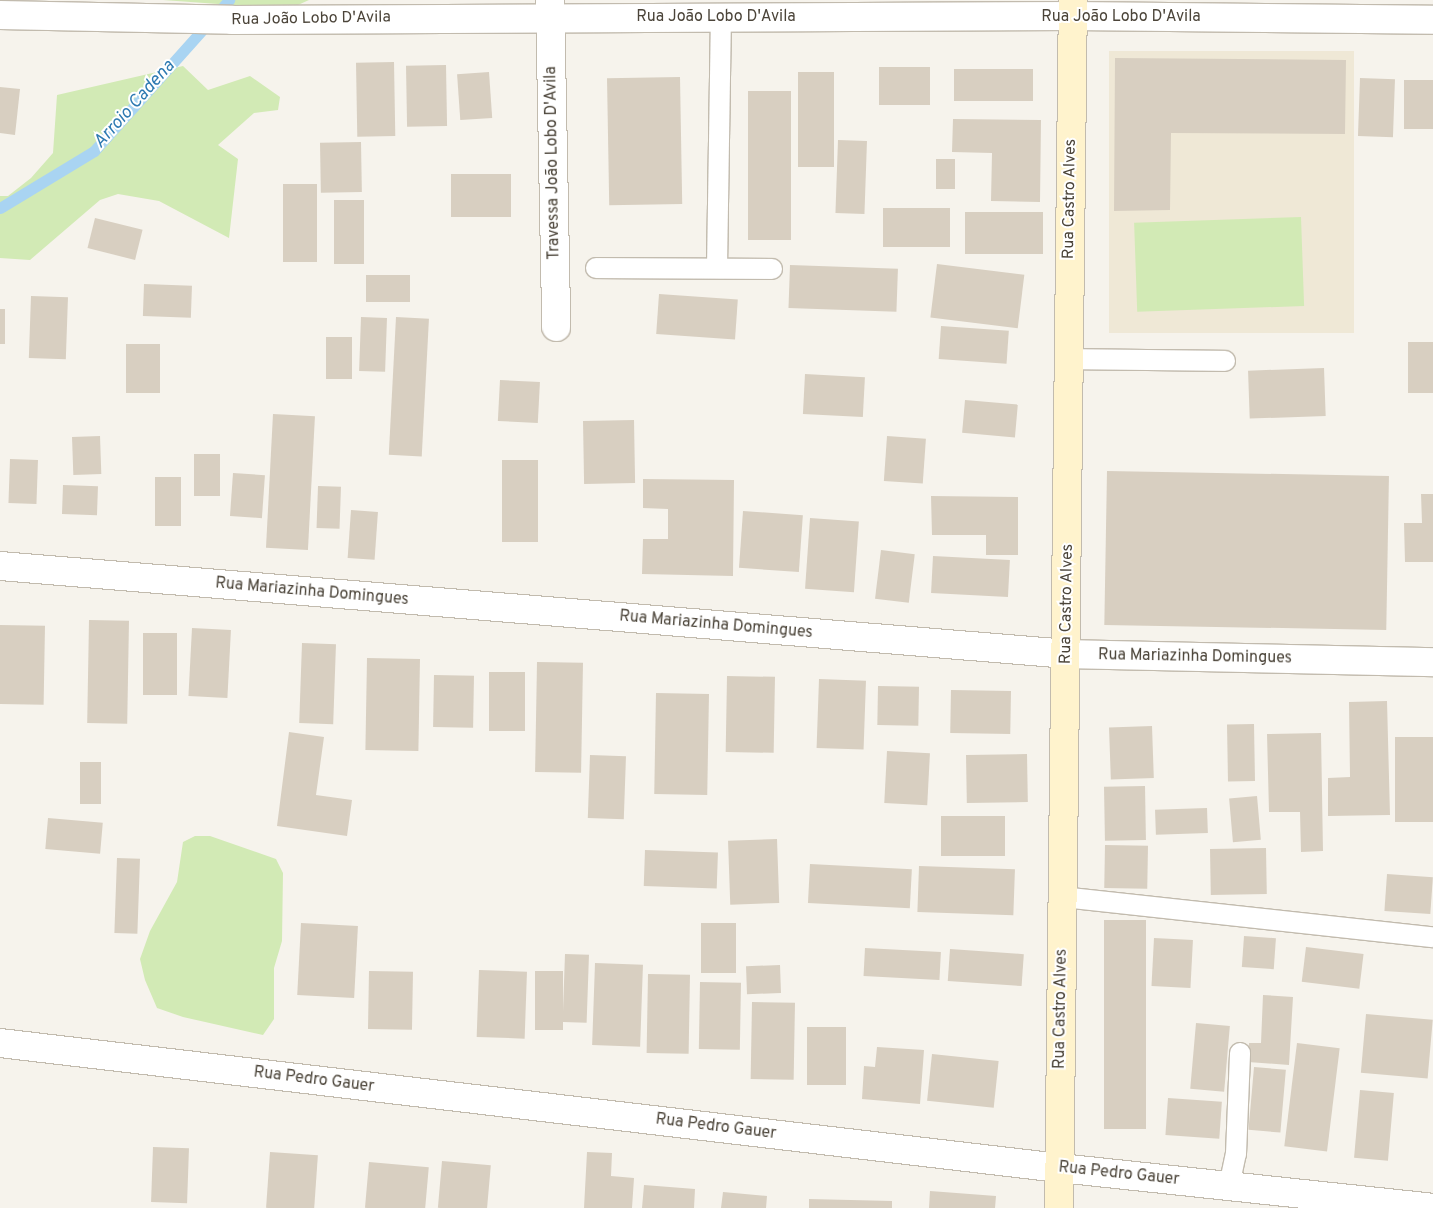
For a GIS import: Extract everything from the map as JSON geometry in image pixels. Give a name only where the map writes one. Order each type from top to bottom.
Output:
[{"type":"street","name":"Rua João Lobo D'Avila","points":[[0,15],[104,9],[169,19],[232,20],[550,8],[721,17],[1073,8],[1433,20]]},
{"type":"street","name":"Travessa João Lobo D'Avila","points":[[550,8],[556,327]]},
{"type":"street","name":"Rua Castro Alves","points":[[1059,1208],[1067,654],[1073,8]]},
{"type":"street","name":"Rua Mariazinha Domingues","points":[[0,566],[1067,654],[1433,662]]},
{"type":"street","name":"Rua Pedro Gauer","points":[[0,1043],[1060,1168],[1433,1208]]},
{"type":"lane","points":[[717,268],[721,17]]},
{"type":"lane","points":[[596,268],[772,269]]},
{"type":"lane","points":[[1069,359],[1225,361]]},
{"type":"lane","points":[[1062,897],[1433,937]]},
{"type":"lane","points":[[1229,1186],[1236,1154],[1240,1053]]},
{"type":"shaded area","points":[[1109,51],[1354,51],[1354,333],[1109,333]]},
{"type":"green space","points":[[163,0],[309,0],[289,9]]},
{"type":"green space","points":[[183,66],[208,90],[250,76],[280,97],[278,110],[254,113],[218,145],[238,159],[229,238],[159,201],[118,194],[100,200],[30,260],[0,258],[0,196],[8,196],[31,178],[53,153],[57,95]]},
{"type":"green space","points":[[1301,217],[1304,306],[1137,312],[1134,223]]},
{"type":"green space","points":[[195,836],[210,836],[276,859],[283,873],[282,941],[274,968],[274,1019],[263,1035],[183,1017],[157,1008],[145,980],[140,959],[150,931],[177,882],[183,842]]},
{"type":"building","points":[[1115,58],[1346,60],[1345,134],[1171,133],[1170,210],[1114,211]]},
{"type":"building","points":[[394,62],[395,136],[357,137],[356,63]]},
{"type":"building","points":[[446,65],[447,126],[407,127],[406,66]]},
{"type":"building","points":[[879,67],[930,67],[930,105],[879,105]]},
{"type":"building","points":[[954,69],[1033,69],[1033,101],[954,101]]},
{"type":"building","points":[[489,72],[492,118],[460,120],[457,74]]},
{"type":"building","points":[[798,72],[834,72],[834,167],[798,167]]},
{"type":"building","points":[[680,77],[682,204],[609,205],[607,78]]},
{"type":"building","points":[[1360,78],[1395,79],[1393,137],[1358,136]]},
{"type":"building","points":[[1404,80],[1433,80],[1433,129],[1404,129]]},
{"type":"building","points":[[0,87],[20,89],[15,135],[0,133]]},
{"type":"building","points":[[748,91],[791,91],[791,240],[748,240]]},
{"type":"building","points":[[953,119],[1041,120],[1040,202],[991,201],[992,153],[952,152]]},
{"type":"building","points":[[838,140],[867,141],[864,214],[835,213]]},
{"type":"building","points":[[361,142],[362,192],[321,193],[320,143]]},
{"type":"building","points":[[936,159],[955,159],[955,189],[936,189]]},
{"type":"building","points":[[451,174],[511,174],[511,217],[451,217]]},
{"type":"building","points":[[283,184],[317,184],[317,262],[283,262]]},
{"type":"building","points":[[334,200],[364,200],[364,264],[334,264]]},
{"type":"building","points":[[883,208],[950,208],[950,247],[883,247]]},
{"type":"building","points":[[965,212],[1043,212],[1043,254],[965,254]]},
{"type":"building","points":[[95,218],[143,230],[135,260],[88,248]]},
{"type":"building","points":[[937,264],[1024,275],[1018,328],[930,318]]},
{"type":"building","points":[[790,265],[898,269],[896,312],[788,308]]},
{"type":"building","points":[[366,275],[410,275],[410,302],[366,302]]},
{"type":"building","points":[[144,284],[192,286],[191,318],[143,316]]},
{"type":"building","points":[[659,294],[738,300],[735,339],[656,334]]},
{"type":"building","points":[[31,296],[68,297],[66,359],[29,358]]},
{"type":"building","points":[[0,309],[5,309],[5,344],[0,344]]},
{"type":"building","points":[[361,317],[387,318],[385,372],[359,371]]},
{"type":"building","points":[[396,317],[429,319],[422,457],[389,455]]},
{"type":"building","points":[[941,326],[1009,331],[1007,364],[939,359]]},
{"type":"building","points":[[326,337],[352,337],[352,379],[326,379]]},
{"type":"building","points":[[1408,342],[1433,342],[1433,393],[1408,393]]},
{"type":"building","points":[[126,344],[160,344],[160,393],[126,393]]},
{"type":"building","points":[[1324,368],[1326,416],[1250,419],[1248,371]]},
{"type":"building","points":[[805,374],[865,377],[863,417],[803,414]]},
{"type":"building","points":[[500,380],[540,382],[538,423],[498,421]]},
{"type":"building","points":[[965,400],[1018,405],[1015,437],[962,433]]},
{"type":"building","points":[[273,414],[315,416],[308,550],[266,548]]},
{"type":"building","points":[[634,420],[635,483],[584,484],[583,421]]},
{"type":"building","points":[[100,436],[101,474],[73,475],[72,437]]},
{"type":"building","points":[[887,436],[926,439],[923,484],[884,481]]},
{"type":"building","points":[[194,454],[220,454],[220,496],[194,496]]},
{"type":"building","points":[[10,459],[38,460],[36,504],[8,503]]},
{"type":"building","points":[[502,460],[538,460],[538,542],[502,542]]},
{"type":"building","points":[[1107,471],[1389,476],[1386,630],[1104,625]]},
{"type":"building","points":[[233,473],[265,475],[262,518],[230,516]]},
{"type":"building","points":[[155,477],[181,477],[181,526],[155,526]]},
{"type":"building","points":[[643,479],[734,480],[733,576],[642,574],[643,539],[668,539],[668,509],[643,508]]},
{"type":"building","points":[[63,485],[98,486],[97,515],[62,514]]},
{"type":"building","points":[[318,486],[341,487],[340,529],[317,528]]},
{"type":"building","points":[[1421,494],[1433,494],[1433,562],[1405,562],[1404,523],[1422,523]]},
{"type":"building","points":[[931,496],[1018,497],[1018,555],[986,555],[986,535],[932,535]]},
{"type":"building","points":[[351,510],[378,512],[375,560],[348,558]]},
{"type":"building","points":[[743,511],[803,515],[799,572],[739,568]]},
{"type":"building","points":[[810,518],[859,521],[854,592],[805,589]]},
{"type":"building","points":[[881,550],[915,554],[909,603],[875,599]]},
{"type":"building","points":[[933,556],[1010,560],[1008,597],[931,593]]},
{"type":"building","points":[[89,620],[129,621],[127,724],[87,723]]},
{"type":"building","points":[[0,625],[45,626],[44,705],[0,704]]},
{"type":"building","points":[[192,628],[231,630],[227,698],[188,696]]},
{"type":"building","points":[[143,633],[177,633],[177,695],[143,695]]},
{"type":"building","points":[[302,643],[336,644],[333,724],[299,723]]},
{"type":"building","points":[[367,658],[420,659],[418,751],[365,750]]},
{"type":"building","points":[[537,662],[583,663],[581,773],[535,772]]},
{"type":"building","points":[[489,672],[525,672],[525,731],[489,731]]},
{"type":"building","points":[[434,675],[474,676],[473,728],[433,727]]},
{"type":"building","points":[[727,676],[775,677],[774,753],[726,752]]},
{"type":"building","points":[[819,679],[866,681],[864,750],[817,748]]},
{"type":"building","points":[[878,686],[919,687],[918,726],[877,725]]},
{"type":"building","points":[[951,690],[1011,691],[1010,734],[950,733]]},
{"type":"building","points":[[656,693],[709,694],[707,795],[654,794]]},
{"type":"building","points":[[1387,701],[1390,815],[1328,816],[1328,778],[1350,777],[1349,702]]},
{"type":"building","points":[[1227,724],[1254,724],[1255,781],[1228,781]]},
{"type":"building","points":[[1152,726],[1154,778],[1111,779],[1109,728]]},
{"type":"building","points":[[289,732],[324,737],[316,795],[352,800],[347,836],[277,826]]},
{"type":"building","points":[[1321,733],[1323,851],[1301,852],[1300,812],[1269,812],[1267,734]]},
{"type":"building","points":[[1395,737],[1433,737],[1433,822],[1395,822]]},
{"type":"building","points":[[887,751],[930,753],[927,805],[884,803]]},
{"type":"building","points":[[1027,754],[1028,802],[967,803],[966,755]]},
{"type":"building","points":[[590,755],[626,756],[624,819],[588,818]]},
{"type":"building","points":[[80,762],[101,762],[101,804],[80,804]]},
{"type":"building","points":[[1145,786],[1146,840],[1105,841],[1104,787]]},
{"type":"building","points":[[1257,796],[1261,840],[1233,842],[1229,798]]},
{"type":"building","points":[[1207,808],[1208,833],[1156,835],[1155,810]]},
{"type":"building","points":[[941,816],[1005,816],[1005,856],[941,856]]},
{"type":"building","points":[[48,818],[103,823],[100,854],[45,849]]},
{"type":"building","points":[[777,839],[779,903],[730,905],[728,841]]},
{"type":"building","points":[[1105,845],[1148,846],[1147,889],[1104,888]]},
{"type":"building","points":[[1266,848],[1267,894],[1211,895],[1210,849]]},
{"type":"building","points":[[645,850],[718,853],[717,889],[644,886]]},
{"type":"building","points":[[117,858],[140,859],[137,934],[114,933]]},
{"type":"building","points":[[810,864],[912,869],[910,908],[808,903]]},
{"type":"building","points":[[919,866],[1015,869],[1013,915],[917,912]]},
{"type":"building","points":[[1387,874],[1433,877],[1430,914],[1384,911]]},
{"type":"building","points":[[1104,920],[1146,920],[1146,1129],[1104,1129]]},
{"type":"building","points":[[301,923],[358,926],[354,998],[297,995]]},
{"type":"building","points":[[701,923],[736,923],[736,973],[701,973]]},
{"type":"building","points":[[1244,936],[1276,938],[1274,969],[1242,967]]},
{"type":"building","points":[[1154,938],[1193,940],[1190,988],[1151,986]]},
{"type":"building","points":[[1306,947],[1364,954],[1359,989],[1302,982]]},
{"type":"building","points":[[865,948],[941,952],[939,980],[864,976]]},
{"type":"building","points":[[950,949],[1024,954],[1022,986],[948,981]]},
{"type":"building","points":[[565,954],[589,955],[587,1023],[563,1022]]},
{"type":"building","points":[[595,963],[643,965],[640,1047],[592,1045]]},
{"type":"building","points":[[780,965],[781,993],[747,994],[746,966]]},
{"type":"building","points":[[479,970],[527,972],[525,1039],[477,1037]]},
{"type":"building","points":[[369,971],[413,972],[412,1030],[368,1029]]},
{"type":"building","points":[[535,971],[563,971],[563,1030],[535,1030]]},
{"type":"building","points":[[648,974],[690,975],[689,1054],[647,1053]]},
{"type":"building","points":[[700,982],[741,983],[740,1050],[699,1049]]},
{"type":"building","points":[[1263,995],[1293,997],[1289,1065],[1248,1062],[1249,1043],[1261,1043]]},
{"type":"building","points":[[752,1002],[795,1003],[794,1080],[751,1079]]},
{"type":"building","points":[[1366,1014],[1433,1020],[1428,1079],[1361,1073]]},
{"type":"building","points":[[1196,1023],[1230,1026],[1224,1092],[1190,1089]]},
{"type":"building","points":[[807,1027],[846,1027],[846,1085],[807,1085]]},
{"type":"building","points":[[1297,1043],[1340,1048],[1327,1151],[1284,1146]]},
{"type":"building","points":[[877,1047],[924,1050],[920,1104],[862,1099],[864,1066],[875,1067]]},
{"type":"building","points":[[932,1054],[999,1061],[994,1108],[927,1101]]},
{"type":"building","points":[[1254,1067],[1286,1070],[1280,1133],[1249,1130]]},
{"type":"building","points":[[1360,1090],[1394,1093],[1388,1161],[1354,1158]]},
{"type":"building","points":[[1168,1098],[1222,1102],[1219,1139],[1165,1135]]},
{"type":"building","points":[[153,1147],[189,1148],[187,1203],[151,1202]]},
{"type":"building","points":[[270,1152],[318,1155],[314,1208],[266,1208]]},
{"type":"building","points":[[587,1152],[612,1153],[611,1176],[634,1178],[632,1208],[584,1208]]},
{"type":"building","points":[[442,1161],[491,1165],[487,1208],[438,1208]]},
{"type":"building","points":[[369,1162],[429,1167],[425,1208],[365,1208]]},
{"type":"building","points":[[644,1185],[695,1189],[694,1208],[642,1208]]},
{"type":"building","points":[[930,1191],[996,1196],[995,1208],[929,1208]]},
{"type":"building","points":[[723,1192],[767,1196],[766,1208],[721,1208]]},
{"type":"building","points":[[809,1199],[892,1201],[892,1208],[809,1208]]},
{"type":"waterway","name":"Arroio Cadena","points":[[0,208],[94,151],[229,0]]}]
